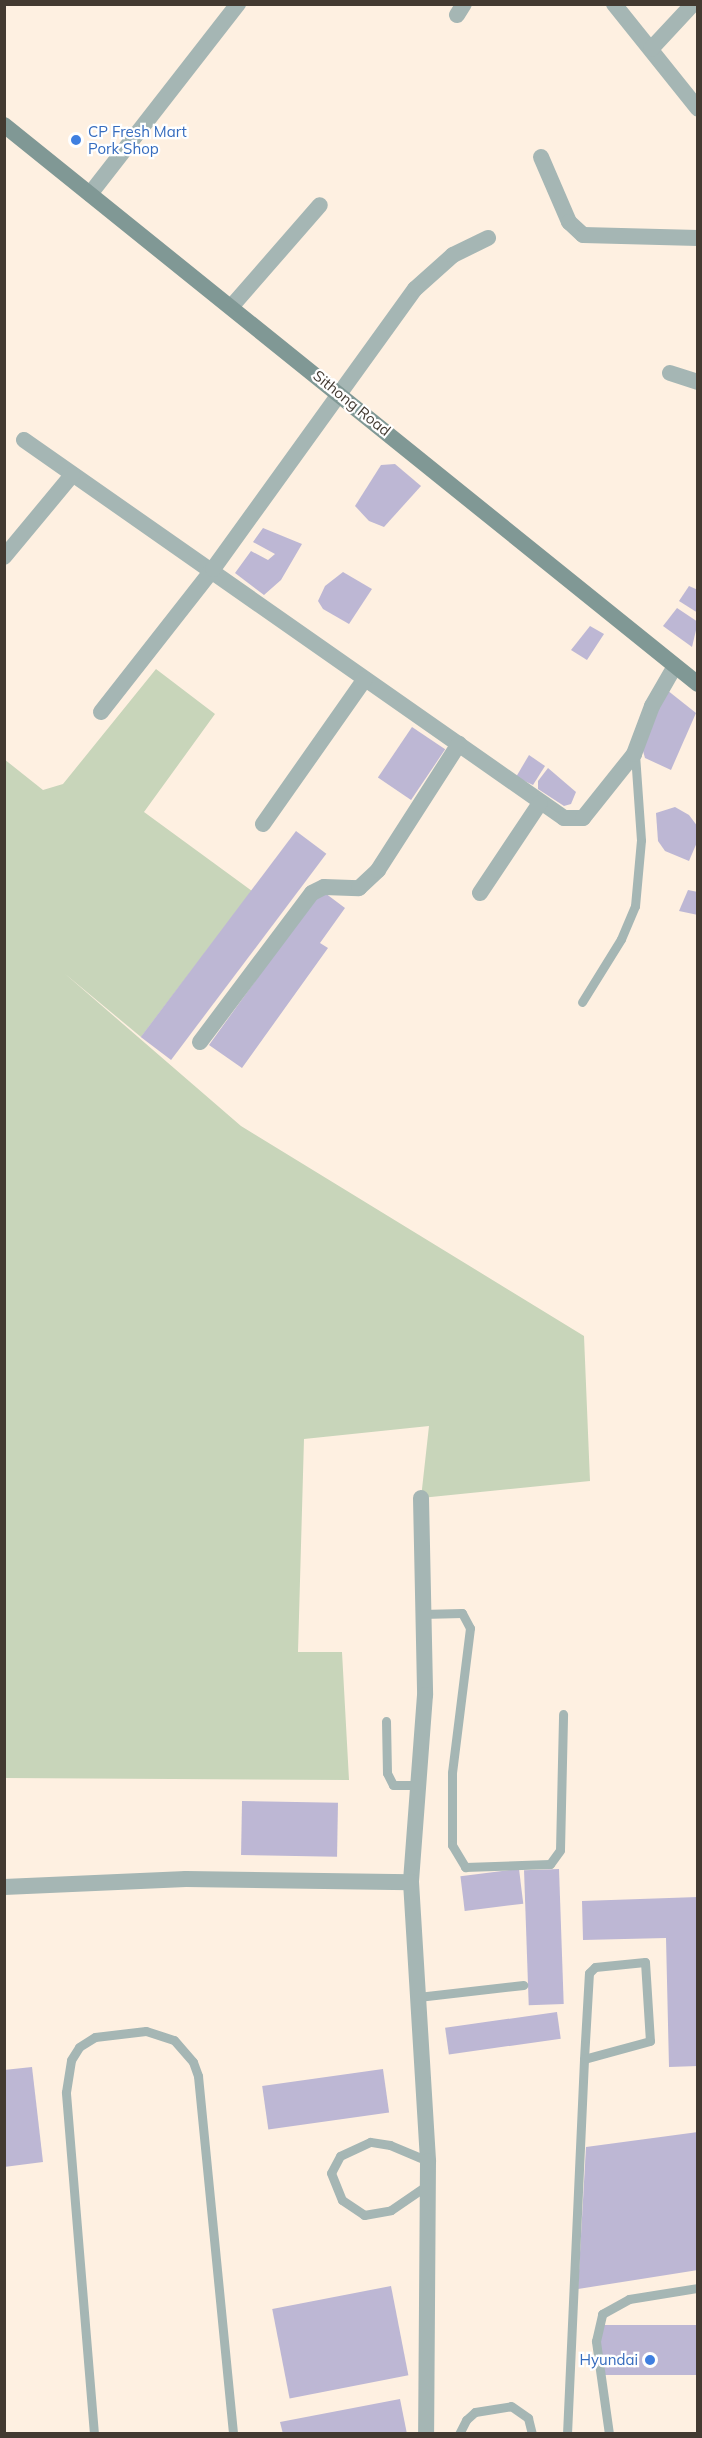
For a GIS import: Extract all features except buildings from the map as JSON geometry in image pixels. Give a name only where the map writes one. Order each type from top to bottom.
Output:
[{"type":"main road","name":"Sithong Road","points":[[4,125],[342,394],[698,684]]},
{"type":"street","points":[[90,194],[238,4]]},
{"type":"street","points":[[614,4],[698,109]]},
{"type":"street","points":[[651,49],[693,4]]},
{"type":"street","points":[[541,157],[568,222],[583,235],[698,238]]},
{"type":"street","points":[[231,307],[320,204]]},
{"type":"street","points":[[101,712],[213,569],[342,394],[415,289],[453,255],[488,238]]},
{"type":"street","points":[[670,373],[698,382]]},
{"type":"street","points":[[24,440],[72,475],[213,569],[564,818],[583,818],[634,754],[652,706],[675,666]]},
{"type":"street","points":[[4,557],[72,475]]},
{"type":"street","points":[[263,824],[365,679]]},
{"type":"street","points":[[201,1042],[312,893],[324,887],[359,888],[378,870],[459,744]]},
{"type":"street","points":[[480,893],[540,803]]},
{"type":"street","points":[[421,1497],[425,1695],[416,1785],[411,1882],[429,2184],[426,2433]]},
{"type":"street","points":[[4,1887],[175,1879],[411,1882]]},
{"type":"lane","points":[[582,1002],[621,939],[635,906],[641,840],[634,754]]},
{"type":"lane","points":[[422,1614],[462,1613],[470,1628],[452,1773],[452,1845],[465,1867],[550,1864],[560,1850],[563,1714]]},
{"type":"lane","points":[[386,1721],[387,1773],[393,1785],[416,1785]]},
{"type":"lane","points":[[567,2433],[584,2059],[590,1971],[645,1962],[650,2041],[584,2059]]},
{"type":"lane","points":[[418,1997],[523,1984]]},
{"type":"lane","points":[[94,2433],[66,2084],[71,2060],[79,2047],[95,2037],[146,2031],[174,2040],[193,2062],[198,2076],[233,2433]]},
{"type":"lane","points":[[428,2161],[390,2145],[370,2142],[340,2156],[331,2173],[342,2200],[364,2215],[391,2210],[429,2184]]},
{"type":"lane","points":[[609,2433],[596,2341],[602,2314],[629,2299],[698,2288]]},
{"type":"lane","points":[[459,2433],[466,2420],[476,2412],[511,2406],[528,2418],[532,2433]]},
{"type":"green space","points":[[156,669],[215,714],[144,812],[252,891],[141,1037],[64,973],[241,1126],[584,1336],[590,1481],[421,1498],[429,1426],[304,1439],[298,1652],[342,1652],[349,1780],[5,1778],[4,759],[43,790],[63,784]]},
{"type":"place","name":"CP Fresh Mart Pork Shop","points":[[76,140]]},
{"type":"place","name":"Hyundai","points":[[650,2360]]}]
